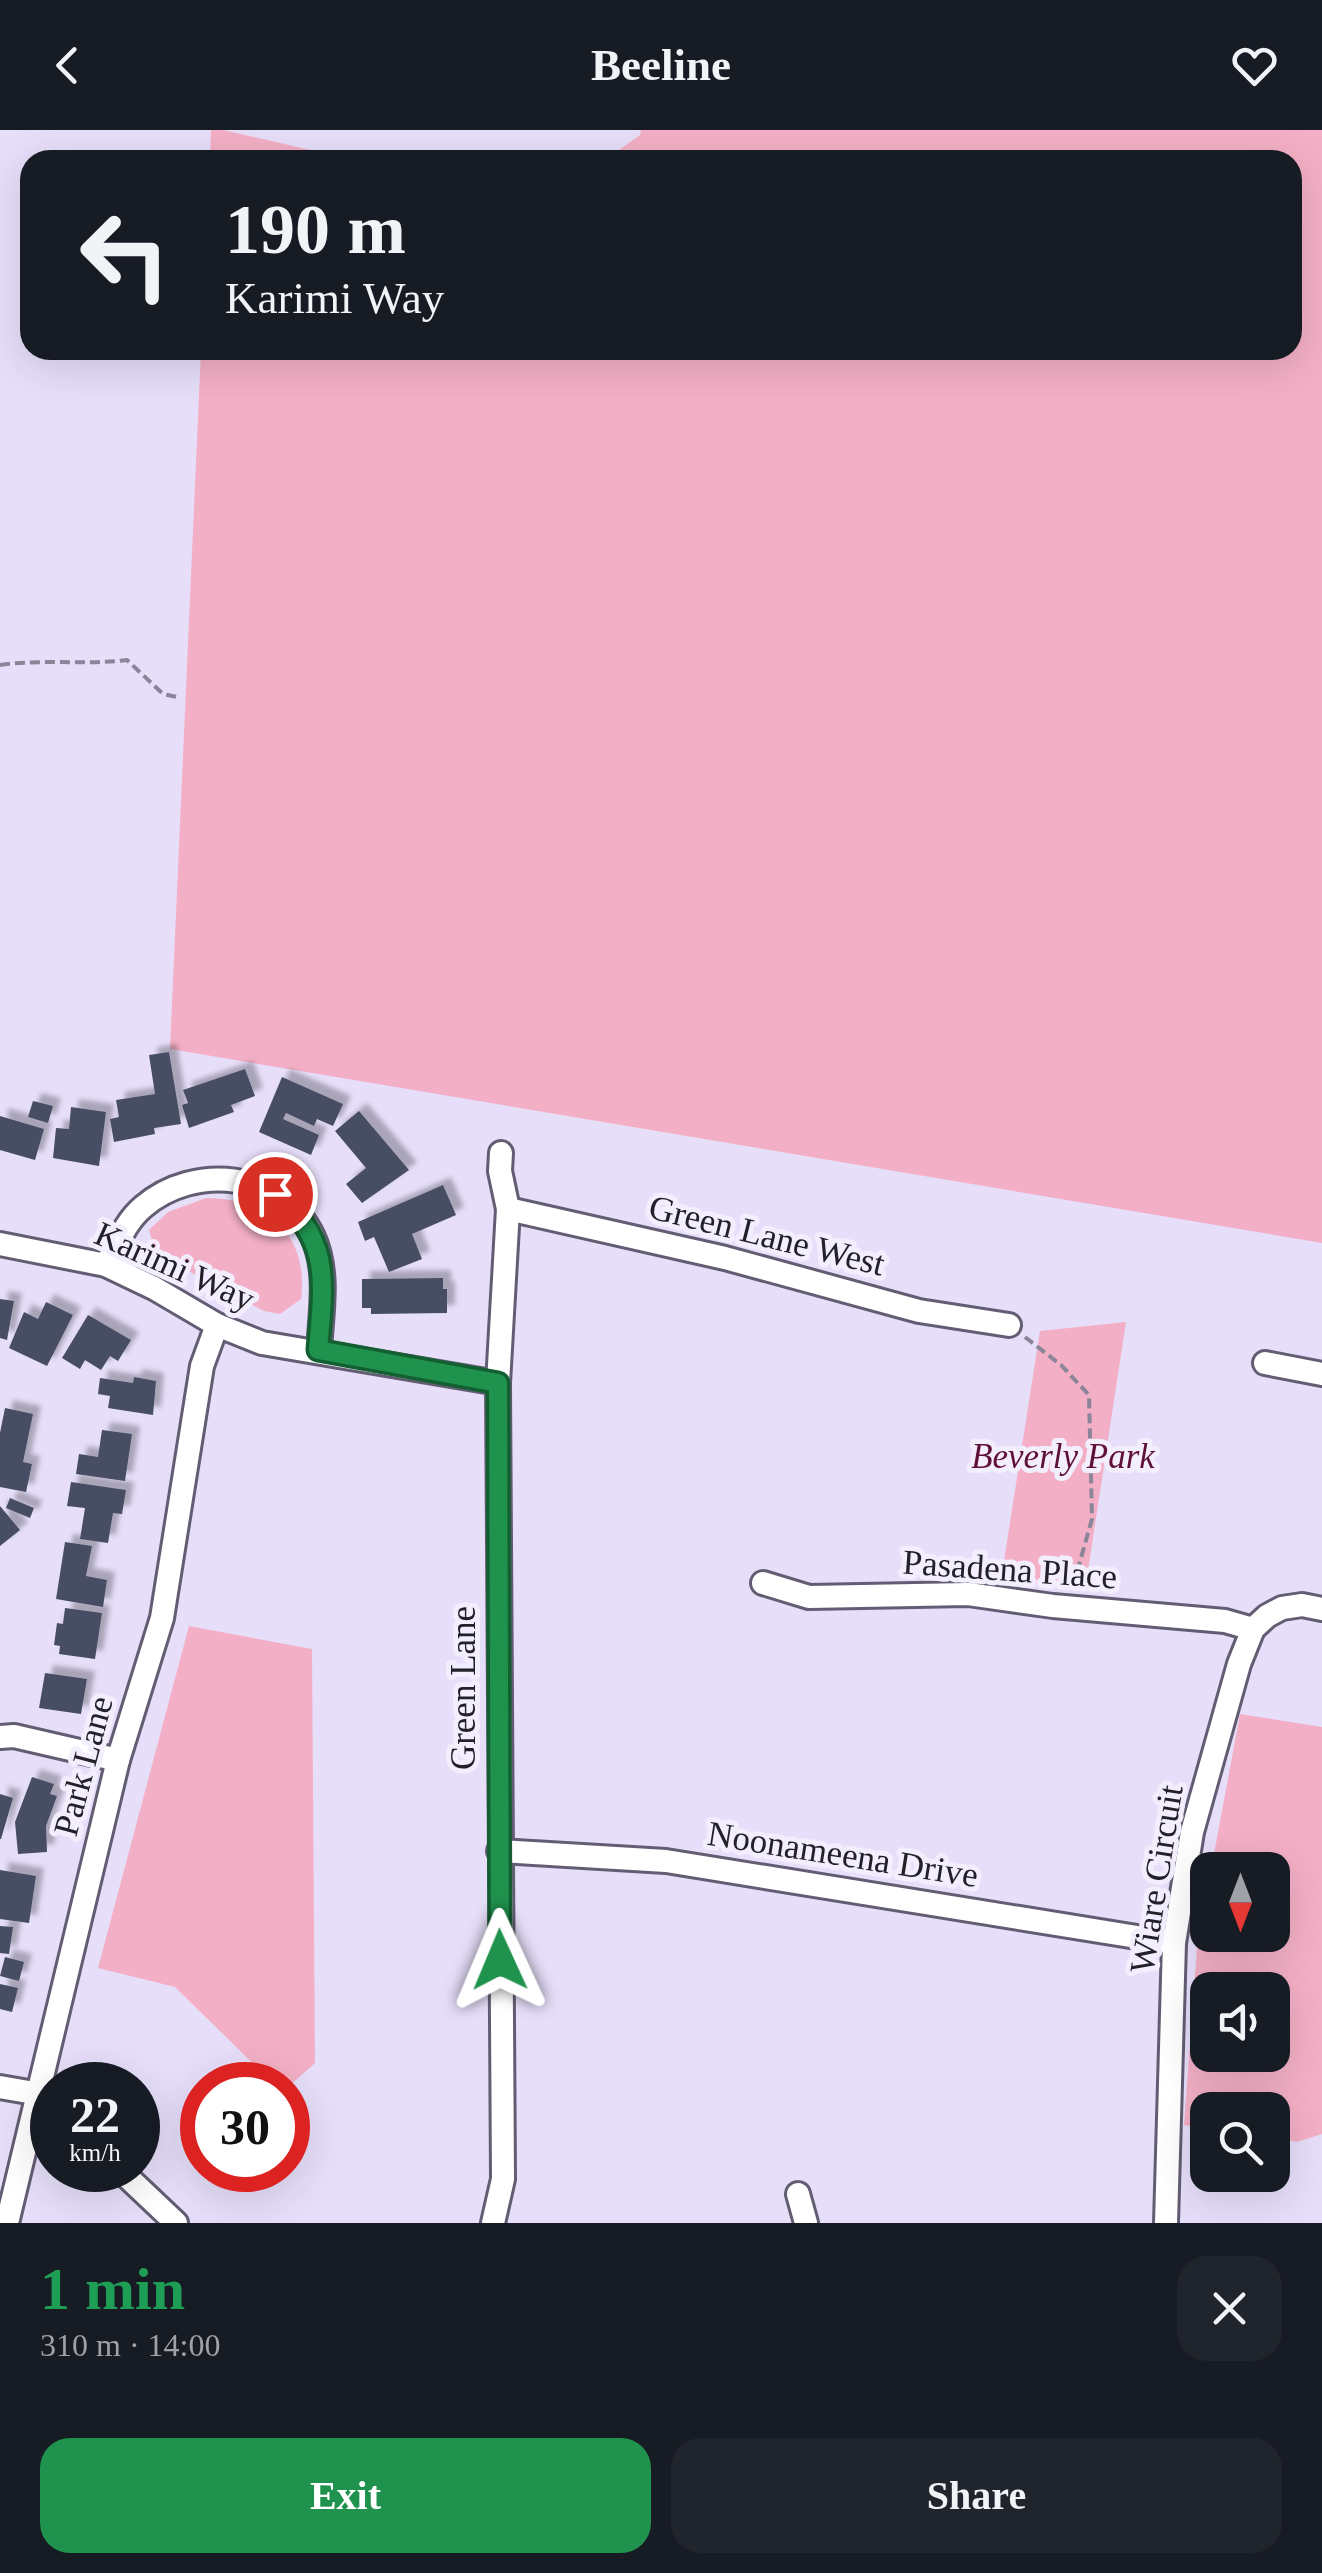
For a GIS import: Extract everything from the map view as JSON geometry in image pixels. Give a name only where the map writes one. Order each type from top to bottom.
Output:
[{"type":"street","name":"Green Lane","points":[[493,2223],[503,2180],[498,1383],[508,1209],[500,1171],[501,1152]]},
{"type":"street","points":[[106,1265],[134,1215],[169,1190],[209,1178],[234,1179],[263,1188],[297,1214],[314,1239],[322,1270],[318,1350]]},
{"type":"street","name":"Green Lane West","points":[[508,1209],[725,1258],[919,1311],[1009,1325]]},
{"type":"street","name":"Karimi Way","points":[[0,1244],[106,1265],[154,1288],[216,1326],[262,1342],[498,1383]]},
{"type":"street","name":"Park Lane","points":[[54,2062],[118,1760],[162,1618],[202,1366],[216,1326]]},
{"type":"street","points":[[1264,1363],[1322,1374]]},
{"type":"street","name":"Pasadena Place","points":[[763,1583],[809,1596],[968,1594],[1053,1606],[1225,1620],[1253,1629]]},
{"type":"street","points":[[1253,1629],[1282,1608],[1322,1609]]},
{"type":"street","name":"Wiare Circuit","points":[[1166,2223],[1174,1942],[1192,1832],[1239,1664],[1253,1629]]},
{"type":"street","points":[[0,1737],[14,1736],[118,1760]]},
{"type":"street","name":"Noonameena Drive","points":[[499,1851],[666,1861],[1174,1942]]},
{"type":"street","points":[[0,2086],[30,2095]]},
{"type":"street","name":"Park Lane","points":[[7,2223],[30,2150]]},
{"type":"street","points":[[143,2192],[176,2223]]},
{"type":"street","points":[[798,2194],[806,2223]]},
{"type":"path","points":[[0,664],[62,660],[98,664],[127,660],[162,694],[177,698]]},
{"type":"path","points":[[1009,1325],[1062,1365],[1088,1395],[1092,1519],[1077,1572],[1053,1606]]},
{"type":"green space","points":[[211,130],[223,130],[310,150],[210,150]]},
{"type":"green space","points":[[641,130],[1322,130],[1322,1243],[170,1049],[201,360],[1302,360],[1302,150],[619,150],[640,135]]},
{"type":"green space","points":[[206,1198],[248,1205],[280,1225],[298,1257],[301,1299],[280,1314],[264,1311],[156,1254],[149,1230],[168,1212]]},
{"type":"green space","name":"Beverly Park","points":[[1126,1322],[1085,1590],[1001,1580],[1040,1331]]},
{"type":"green space","points":[[189,1626],[312,1649],[315,2063],[310,2067],[310,2062],[252,2062],[175,1987],[98,1968]]},
{"type":"green space","points":[[1240,1714],[1322,1727],[1322,2134],[1290,2141],[1290,2092],[1190,2092],[1190,2126],[1184,2125],[1190,2043],[1190,2072],[1290,2072],[1290,1972],[1195,1972],[1197,1952],[1290,1952],[1290,1852],[1214,1852]]},
{"type":"building","points":[[169,1052],[181,1124],[154,1128],[155,1134],[114,1142],[110,1119],[119,1117],[116,1100],[155,1094],[149,1055]]},
{"type":"building","points":[[245,1069],[255,1096],[231,1105],[234,1112],[189,1128],[182,1105],[188,1103],[183,1090]]},
{"type":"building","points":[[282,1077],[343,1104],[333,1126],[317,1119],[314,1126],[286,1113],[283,1119],[319,1135],[311,1155],[259,1132]]},
{"type":"building","points":[[33,1101],[53,1106],[48,1123],[28,1117]]},
{"type":"building","points":[[71,1107],[106,1112],[99,1166],[53,1158],[56,1128],[69,1129]]},
{"type":"building","points":[[359,1111],[409,1170],[362,1203],[346,1184],[366,1168],[335,1131]]},
{"type":"building","points":[[0,1116],[44,1129],[35,1160],[0,1150]]},
{"type":"building","points":[[443,1185],[456,1215],[412,1234],[422,1259],[389,1272],[374,1237],[365,1241],[358,1222]]},
{"type":"building","points":[[443,1278],[447,1313],[371,1314],[371,1308],[362,1308],[362,1279]]},
{"type":"building","points":[[0,1299],[14,1301],[7,1340],[0,1338]]},
{"type":"building","points":[[46,1302],[73,1315],[47,1366],[9,1348],[24,1312],[38,1319]]},
{"type":"building","points":[[88,1315],[131,1340],[118,1361],[110,1356],[101,1370],[85,1360],[80,1369],[62,1358]]},
{"type":"building","points":[[134,1377],[156,1381],[153,1415],[108,1408],[110,1396],[98,1394],[100,1378],[133,1383]]},
{"type":"building","points":[[5,1408],[33,1414],[23,1462],[32,1464],[26,1492],[0,1487],[0,1433]]},
{"type":"building","points":[[102,1430],[132,1434],[125,1481],[76,1474],[79,1454],[98,1457]]},
{"type":"building","points":[[71,1482],[126,1490],[122,1514],[113,1513],[108,1543],[80,1539],[85,1508],[67,1506]]},
{"type":"building","points":[[10,1498],[34,1508],[30,1518],[6,1508]]},
{"type":"building","points":[[0,1506],[20,1530],[0,1546]]},
{"type":"building","points":[[65,1542],[92,1546],[86,1576],[107,1580],[103,1607],[56,1599]]},
{"type":"building","points":[[65,1608],[102,1613],[95,1659],[59,1654],[60,1646],[54,1645],[57,1623],[63,1624]]},
{"type":"building","points":[[45,1673],[87,1679],[81,1714],[39,1708]]},
{"type":"building","points":[[32,1777],[54,1784],[50,1794],[57,1796],[46,1826],[47,1852],[18,1854],[15,1822]]},
{"type":"building","points":[[0,1794],[13,1798],[1,1839],[0,1839]]},
{"type":"building","points":[[0,1870],[36,1876],[29,1923],[0,1919]]},
{"type":"building","points":[[0,1926],[13,1927],[9,1954],[0,1953]]},
{"type":"building","points":[[5,1957],[24,1962],[19,1981],[0,1976]]},
{"type":"building","points":[[0,1984],[18,1988],[12,2012],[0,2009]]},
{"type":"route","points":[[275,1194],[307,1226],[319,1255],[322,1290],[318,1350],[498,1383],[500,1960]]}]
